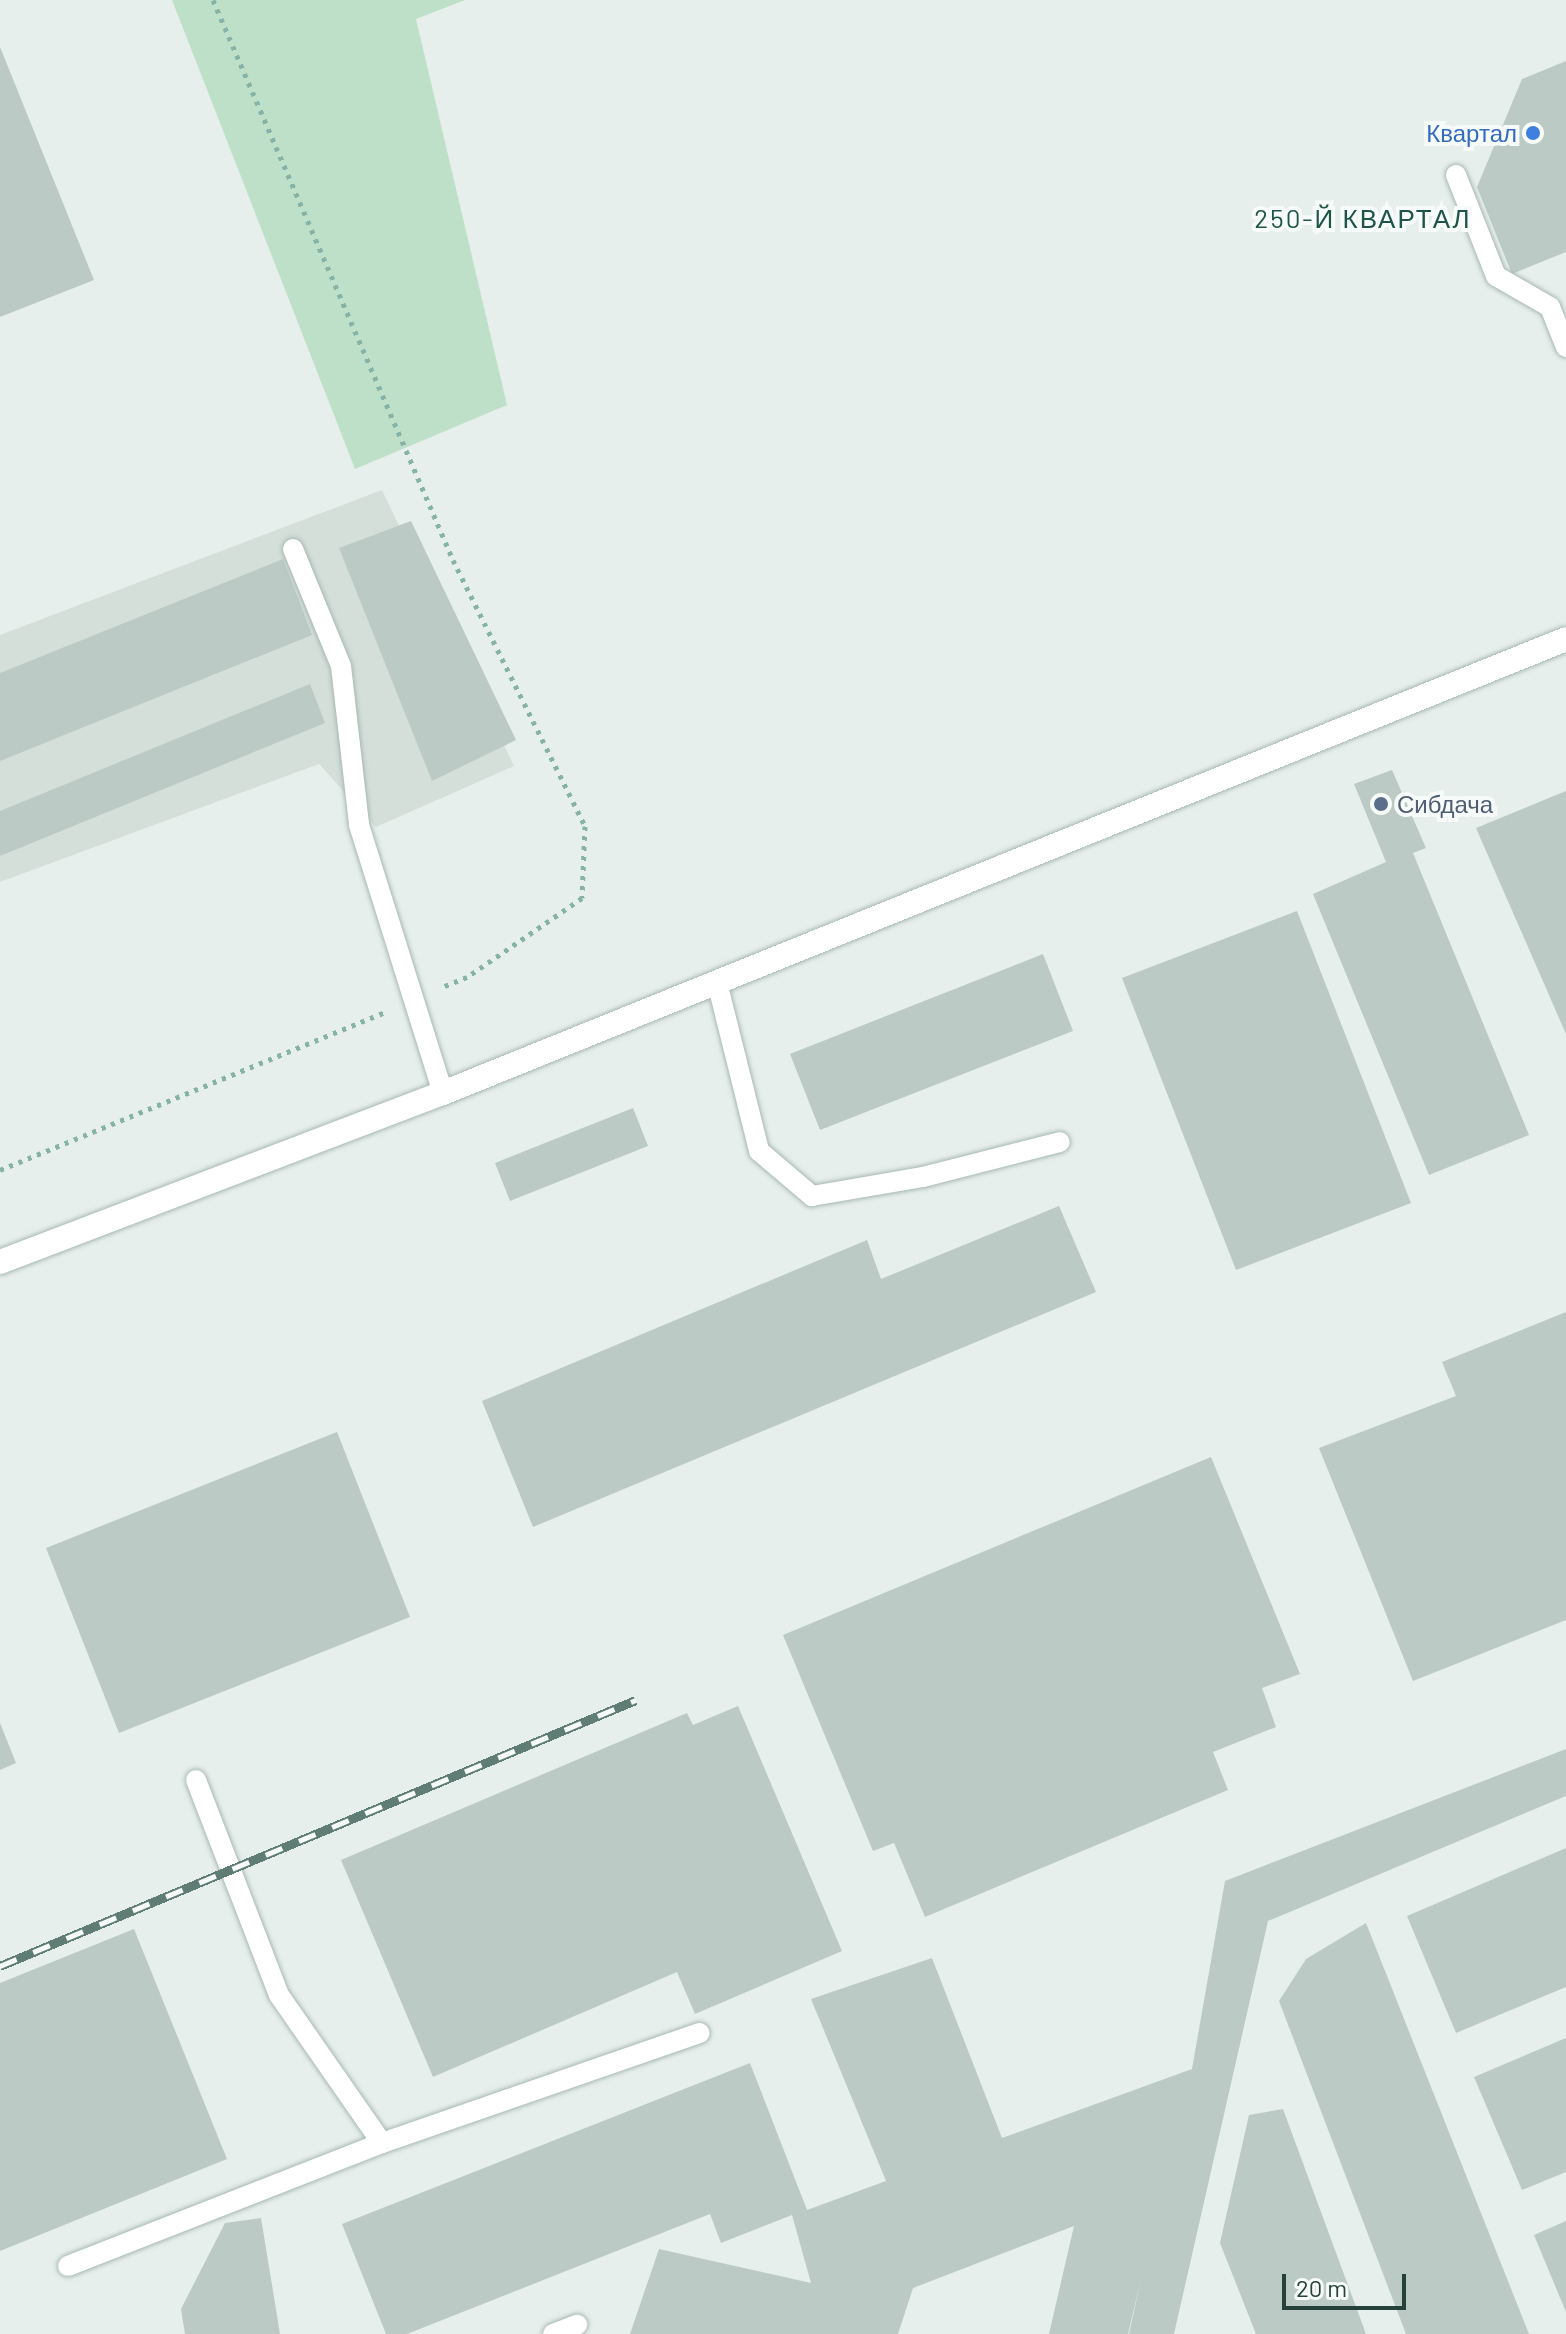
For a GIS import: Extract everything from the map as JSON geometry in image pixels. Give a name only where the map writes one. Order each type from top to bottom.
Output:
[{"type":"street","points":[[0,1262],[443,1093],[1566,639]]},
{"type":"lane","points":[[1456,175],[1496,276],[1550,307],[1566,347]]},
{"type":"lane","points":[[293,549],[341,666],[359,825],[443,1093]]},
{"type":"lane","points":[[717,982],[759,1151],[812,1196],[923,1177],[1060,1142]]},
{"type":"lane","points":[[196,1780],[279,1995],[382,2143]]},
{"type":"lane","points":[[68,2266],[382,2143],[700,2033]]},
{"type":"lane","points":[[553,2334],[577,2325]]},
{"type":"shaded area","points":[[382,490],[514,766],[376,827],[319,764],[0,882],[0,635]]},
{"type":"green space","points":[[172,0],[465,0],[416,19],[507,405],[355,469]]},
{"type":"building","points":[[0,47],[94,280],[0,317]]},
{"type":"building","name":"Квартал","points":[[1566,61],[1566,252],[1512,274],[1477,187],[1522,79]]},
{"type":"building","points":[[411,521],[516,740],[432,781],[339,548]]},
{"type":"building","points":[[283,559],[312,635],[0,761],[0,673]]},
{"type":"building","points":[[310,684],[325,723],[0,856],[0,811]]},
{"type":"building","points":[[1392,770],[1426,848],[1413,853],[1529,1135],[1429,1175],[1313,894],[1386,862],[1354,784]]},
{"type":"building","points":[[1566,791],[1566,1034],[1476,828]]},
{"type":"building","points":[[1297,911],[1411,1203],[1236,1270],[1122,978]]},
{"type":"building","points":[[1043,954],[1073,1031],[820,1130],[790,1054]]},
{"type":"building","points":[[633,1108],[648,1146],[510,1201],[495,1163]]},
{"type":"building","points":[[1059,1206],[1096,1292],[533,1527],[482,1401],[867,1240],[881,1279]]},
{"type":"building","points":[[1566,1312],[1566,1620],[1413,1681],[1319,1448],[1456,1396],[1442,1362]]},
{"type":"building","points":[[337,1432],[410,1617],[119,1733],[46,1548]]},
{"type":"building","points":[[1211,1457],[1300,1674],[1262,1688],[1276,1727],[1213,1752],[1228,1790],[925,1917],[894,1843],[873,1851],[783,1635]]},
{"type":"building","points":[[738,1706],[842,1951],[695,2014],[677,1972],[433,2077],[341,1860],[687,1713],[693,1725]]},
{"type":"building","points":[[0,1723],[16,1763],[0,1770]]},
{"type":"building","points":[[1566,1749],[1566,1796],[1268,1921],[1174,2334],[1129,2334],[1141,2279],[1128,2334],[1049,2334],[1074,2226],[913,2288],[898,2334],[630,2334],[659,2249],[811,2283],[792,2215],[721,2243],[710,2214],[407,2334],[386,2334],[342,2224],[750,2063],[807,2210],[886,2181],[811,1999],[932,1958],[1002,2138],[1192,2069],[1225,1881]]},
{"type":"building","points":[[1566,1848],[1566,1987],[1456,2033],[1407,1916]]},
{"type":"building","points":[[1366,1923],[1529,2334],[1406,2334],[1279,2001],[1306,1959]]},
{"type":"building","points":[[134,1929],[227,2159],[0,2251],[0,1983]]},
{"type":"building","points":[[1566,2038],[1566,2172],[1522,2190],[1474,2077]]},
{"type":"building","points":[[1283,2109],[1366,2334],[1256,2334],[1220,2243],[1249,2115]]},
{"type":"building","points":[[261,2218],[280,2334],[185,2334],[181,2309],[225,2223]]},
{"type":"building","points":[[1566,2221],[1566,2312],[1534,2235]]},
{"type":"railway","points":[[0,1966],[636,1700]]},
{"type":"place","name":"Квартал","points":[[1533,133]]},
{"type":"place","name":"Сибдача","points":[[1381,804]]},
{"type":"district","name":"250-Й КВАРТАЛ","points":[[1363,218]]}]
